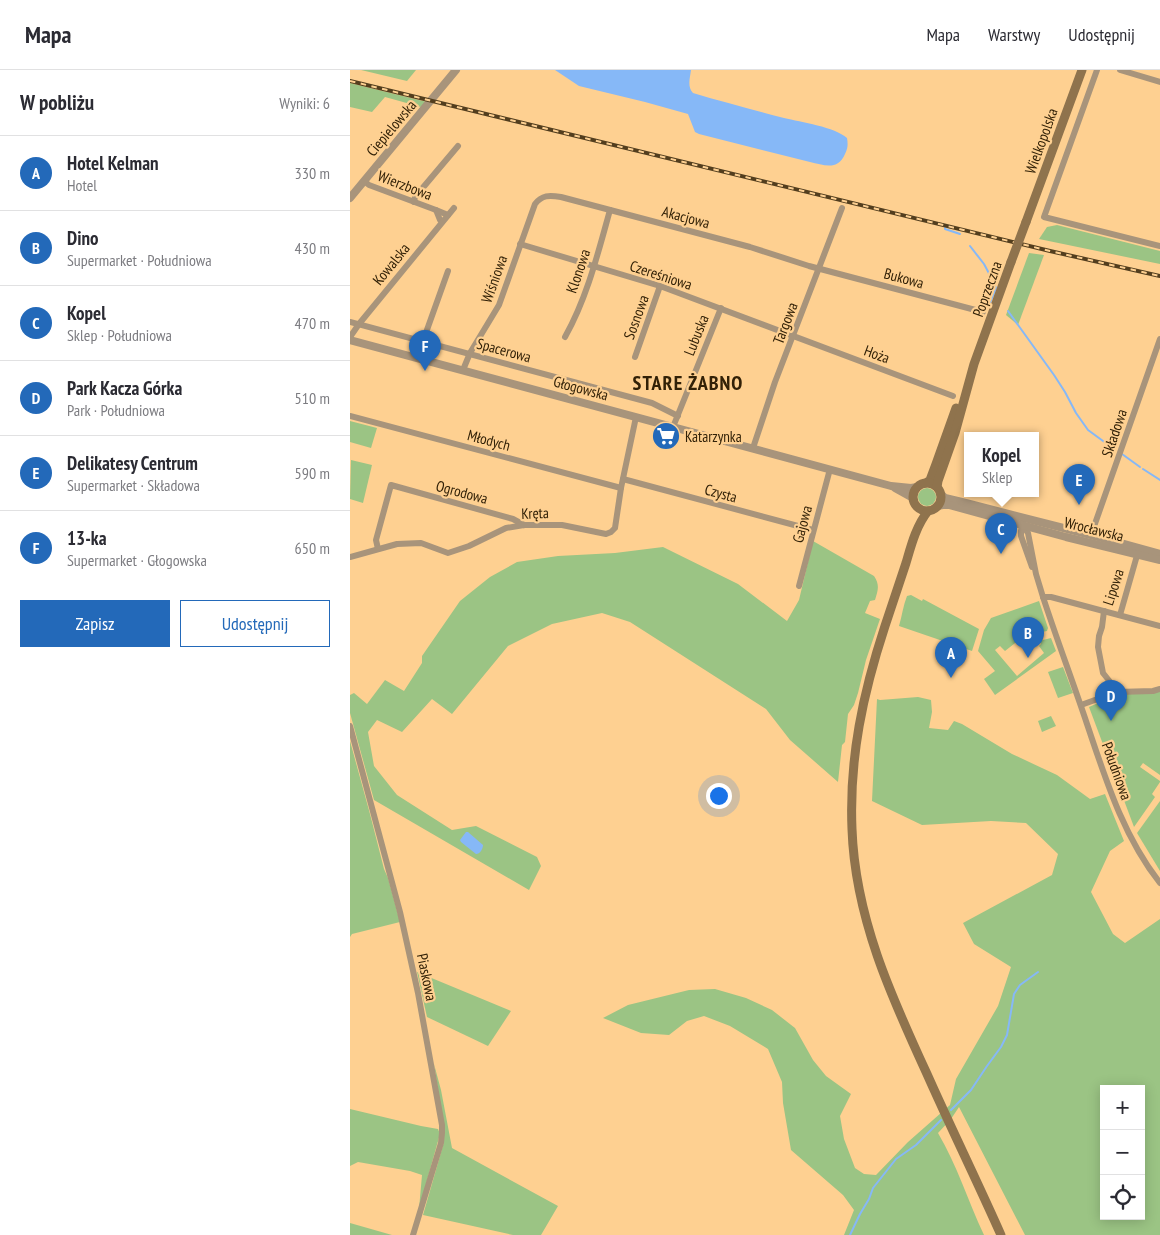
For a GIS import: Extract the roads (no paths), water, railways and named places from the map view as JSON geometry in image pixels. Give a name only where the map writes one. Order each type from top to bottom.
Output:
[{"type":"main road","name":"Wielkopolska","points":[[1026,222],[1082,70]]},
{"type":"main road","name":"Poprzeczna","points":[[939,491],[938,481],[955,433],[974,364],[1026,222]]},
{"type":"main road","name":"Poprzeczna","points":[[926,483],[930,480],[963,388],[974,364]]},
{"type":"main road","points":[[926,483],[932,484],[939,491],[940,499],[935,508],[922,510],[914,501],[913,494],[917,487],[926,483]]},
{"type":"main road","points":[[918,507],[914,537],[875,656],[860,715],[852,791],[854,858],[865,918],[883,974],[1001,1235]]},
{"type":"main road","points":[[914,537],[928,510]]},
{"type":"street","name":"Ciepielowska","points":[[350,198],[456,70]]},
{"type":"street","points":[[1097,70],[1044,218],[1160,246]]},
{"type":"street","points":[[1120,70],[1160,82]]},
{"type":"street","points":[[414,202],[415,197],[458,146]]},
{"type":"street","name":"Wierzbowa","points":[[364,181],[369,185],[448,215]]},
{"type":"street","name":"Akacjowa","points":[[545,196],[561,197],[750,247],[819,269]]},
{"type":"street","name":"Wiśniowa","points":[[463,370],[470,353],[499,305],[534,204],[539,198],[545,196]]},
{"type":"street","name":"Kowalska","points":[[350,339],[358,324],[454,208]]},
{"type":"street","name":"Targowa","points":[[753,448],[842,208]]},
{"type":"street","name":"Wierzbowa","points":[[436,210],[442,222]]},
{"type":"street","name":"Klonowa","points":[[565,337],[574,322],[594,266],[610,210]]},
{"type":"street","name":"Czereśniowa","points":[[520,244],[660,286],[793,336]]},
{"type":"street","name":"Bukowa","points":[[819,269],[983,312]]},
{"type":"street","points":[[420,359],[423,341],[448,271]]},
{"type":"street","name":"Sosnowa","points":[[634,357],[660,286]]},
{"type":"street","name":"Lubuska","points":[[674,427],[721,308]]},
{"type":"street","name":"Spacerowa","points":[[350,322],[652,403],[678,416]]},
{"type":"street","name":"Hoża","points":[[793,336],[953,396]]},
{"type":"street","name":"Głogowska","points":[[350,339],[891,486],[917,487]]},
{"type":"street","name":"Składowa","points":[[1091,535],[1160,339]]},
{"type":"street","name":"Młodych","points":[[350,416],[621,488]]},
{"type":"street","name":"Kręta","points":[[350,557],[398,544],[421,543],[448,553],[469,546],[506,528],[524,525],[562,525],[606,534],[611,532],[615,528],[621,488],[636,417]]},
{"type":"street","name":"Gajowa","points":[[799,586],[830,469]]},
{"type":"street","name":"Czysta","points":[[623,479],[813,530]]},
{"type":"street","name":"Ogrodowa","points":[[378,549],[376,540],[391,485],[513,519],[524,525]]},
{"type":"street","name":"Głogowska","points":[[891,486],[913,498]]},
{"type":"street","points":[[939,491],[948,498],[1023,522]]},
{"type":"street","points":[[937,506],[942,504],[949,505],[1023,522]]},
{"type":"street","name":"Wrocławska","points":[[1023,522],[1091,535],[1160,560]]},
{"type":"street","name":"Wrocławska","points":[[1023,522],[1037,529],[1095,544],[1160,554]]},
{"type":"street","name":"Południowa","points":[[1023,522],[1029,536],[1036,574]]},
{"type":"street","name":"Południowa","points":[[1023,522],[1021,536],[1036,574],[1108,785],[1130,837],[1160,884]]},
{"type":"street","points":[[1029,536],[1031,532],[1037,529]]},
{"type":"street","points":[[1076,539],[1091,535],[1095,544]]},
{"type":"street","name":"Lipowa","points":[[1043,597],[1051,597],[1120,615],[1138,551]]},
{"type":"street","name":"Lipowa","points":[[1104,611],[1098,647],[1103,672],[1111,683],[1115,685],[1117,692]]},
{"type":"street","points":[[1120,615],[1160,626]]},
{"type":"street","points":[[1081,706],[1117,692],[1160,690]]},
{"type":"street","name":"Piaskowa","points":[[350,726],[400,912],[418,993],[442,1125],[441,1143],[413,1235]]},
{"type":"water","points":[[555,70],[691,70],[689,85],[693,93],[834,131],[847,138],[847,150],[839,163],[825,165],[699,134],[695,132],[688,114],[579,86]]},
{"type":"water","points":[[466,832],[483,845],[479,853],[476,854],[461,842],[460,840]]},
{"type":"waterway","points":[[945,228],[960,234]]},
{"type":"waterway","points":[[970,246],[984,264],[992,279]]},
{"type":"waterway","points":[[991,304],[995,286]]},
{"type":"waterway","points":[[1008,311],[1054,375],[1088,430],[1114,449]]},
{"type":"waterway","points":[[1122,454],[1140,467]]},
{"type":"waterway","points":[[1143,469],[1160,480]]},
{"type":"waterway","points":[[951,1110],[971,1090],[1001,1047],[1007,1035],[1014,994],[1020,985],[1038,972]]},
{"type":"waterway","points":[[850,1235],[873,1188],[896,1159],[916,1145],[941,1120]]},
{"type":"railway","points":[[350,81],[1160,276]]},
{"type":"place","name":"13-ka","points":[[425,371]]},
{"type":"place","name":"Katarzynka","points":[[666,436]]},
{"type":"place","name":"Delikatesy Centrum","points":[[1079,505]]},
{"type":"place","name":"Kopel","points":[[1001,554]]},
{"type":"place","name":"Dino","points":[[1028,658]]},
{"type":"place","name":"Hotel Kelman","points":[[951,678]]},
{"type":"place","name":"Park Kacza Górka","points":[[1111,721]]},
{"type":"district","name":"STARE ŻABNO","points":[[688,383]]}]
